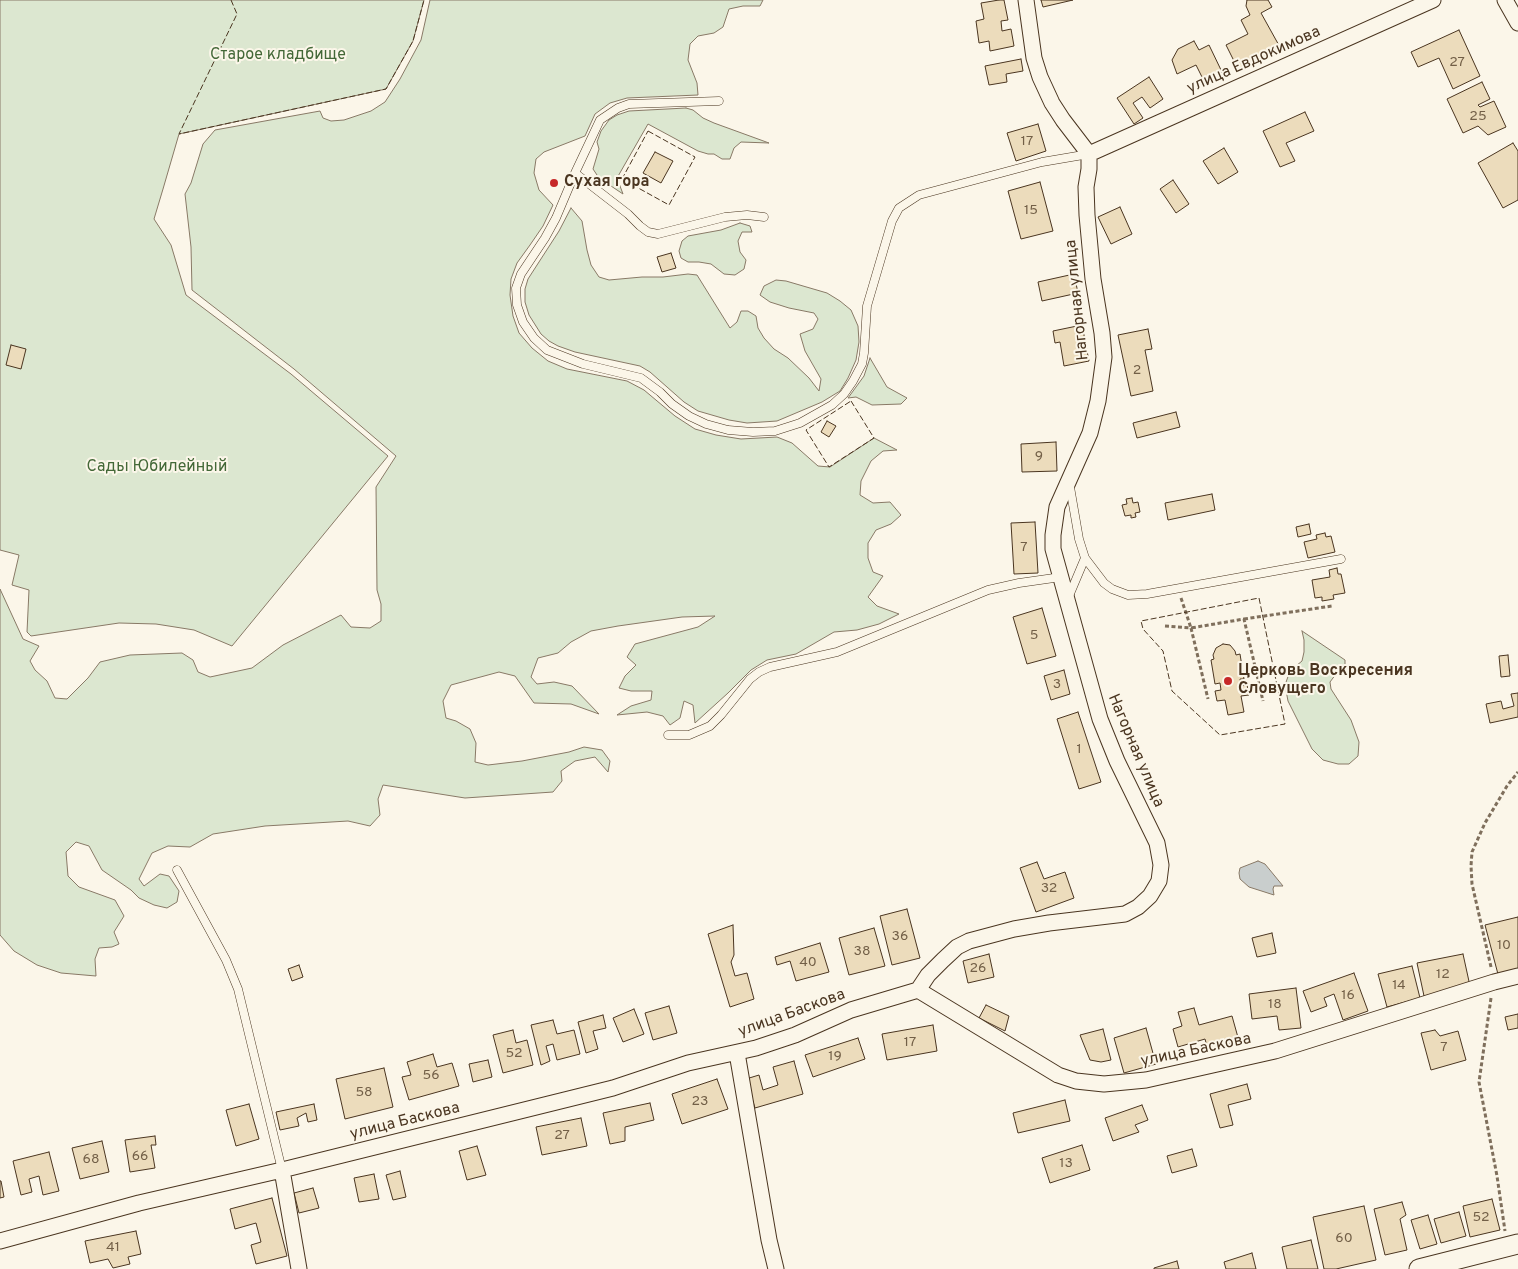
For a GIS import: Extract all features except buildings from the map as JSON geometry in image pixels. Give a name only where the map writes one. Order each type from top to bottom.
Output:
[{"type":"street","points":[[1026,0],[1034,58],[1040,77],[1062,120],[1089,154]]},
{"type":"street","name":"улица Евдокимова","points":[[1089,154],[1433,0]]},
{"type":"street","points":[[1506,0],[1518,23]]},
{"type":"street","name":"Нагорная улица","points":[[918,990],[928,975],[943,960],[969,941],[1014,929],[1125,914],[1138,907],[1150,896],[1159,881],[1161,865],[1157,843],[1117,761],[1100,719],[1053,549],[1057,507],[1069,482],[1094,417],[1102,380],[1104,357],[1102,333],[1093,279],[1087,215],[1086,187],[1089,154]]},
{"type":"street","name":"улица Баскова","points":[[0,1241],[139,1203],[282,1170],[613,1088],[688,1063],[737,1053],[775,1042],[851,1010],[918,990],[1058,1075],[1076,1081],[1104,1084],[1146,1080],[1275,1051],[1518,976]]},
{"type":"street","points":[[737,1053],[769,1240],[776,1269]]},
{"type":"street","points":[[282,1170],[299,1269]]},
{"type":"street","points":[[1419,1269],[1512,1245]]},
{"type":"lane","points":[[719,101],[629,104],[607,114],[600,120],[574,173],[546,238],[521,274],[516,288],[517,306],[523,322],[534,338],[547,350],[563,358],[641,378],[689,416],[706,424],[728,430],[753,432],[775,430],[800,423],[832,406],[844,394],[862,364],[867,306],[892,220],[899,208],[919,196],[1042,162],[1089,154]]},
{"type":"lane","points":[[574,173],[628,214],[648,232],[658,234],[726,217],[748,215],[764,217]]},
{"type":"lane","points":[[1069,482],[1072,510],[1085,558],[1104,583],[1122,593],[1135,595],[1341,559]]},
{"type":"lane","points":[[1067,600],[1085,558]]},
{"type":"lane","points":[[668,735],[689,735],[710,726],[750,678],[765,669],[837,652],[988,590],[1061,577]]},
{"type":"lane","points":[[177,870],[226,960],[238,989],[282,1170]]},
{"type":"path","points":[[1178,588],[1191,628],[1208,699]]},
{"type":"path","points":[[1165,626],[1191,628],[1332,606]]},
{"type":"path","points":[[1244,619],[1263,701]]},
{"type":"path","points":[[1512,1245],[1496,1176],[1479,1082],[1494,982],[1472,884],[1471,866],[1472,852],[1485,823],[1507,786],[1518,772]]},
{"type":"green space","name":"Сады Юбилейный","points":[[0,0],[424,0],[413,41],[386,89],[179,134],[154,219],[171,245],[186,295],[291,374],[388,456],[232,646],[194,630],[156,624],[119,623],[31,636],[27,632],[29,590],[12,585],[19,555],[0,550]]},
{"type":"green space","points":[[430,0],[763,0],[760,6],[743,6],[729,9],[723,27],[714,33],[698,36],[690,44],[688,60],[697,83],[698,95],[627,98],[610,103],[595,114],[585,136],[544,152],[536,159],[534,173],[539,190],[553,205],[543,226],[517,263],[511,279],[510,295],[513,316],[519,333],[532,348],[548,361],[567,369],[627,381],[644,390],[675,416],[695,429],[741,439],[777,437],[792,443],[818,466],[830,467],[874,438],[897,450],[883,451],[871,461],[861,481],[860,495],[873,503],[890,502],[901,515],[891,524],[876,530],[868,543],[868,558],[873,572],[883,576],[868,597],[877,606],[899,614],[879,624],[857,630],[834,632],[796,654],[767,660],[751,670],[695,723],[693,705],[684,701],[680,718],[670,725],[663,716],[647,712],[617,715],[631,706],[651,700],[652,691],[631,691],[619,688],[625,676],[636,665],[627,657],[635,644],[698,627],[715,616],[682,617],[591,631],[571,642],[558,653],[538,658],[531,677],[537,684],[554,682],[572,686],[599,714],[571,704],[534,703],[515,676],[499,672],[451,685],[443,701],[446,718],[470,729],[476,743],[475,762],[488,765],[522,761],[569,752],[584,747],[602,750],[610,761],[608,772],[595,757],[575,761],[561,771],[562,781],[553,792],[465,798],[383,785],[378,799],[380,815],[370,826],[348,821],[265,826],[213,834],[190,847],[168,846],[152,853],[139,879],[144,886],[160,874],[169,876],[179,891],[177,902],[167,908],[154,905],[139,898],[131,890],[102,870],[89,846],[76,842],[66,852],[68,876],[79,887],[115,900],[124,916],[114,932],[119,944],[112,947],[99,948],[95,959],[96,976],[61,973],[37,965],[14,951],[0,935],[0,589],[23,639],[39,646],[30,661],[35,670],[47,681],[55,698],[67,699],[88,678],[100,662],[130,655],[182,653],[193,660],[198,672],[210,677],[252,668],[283,645],[341,615],[351,627],[370,628],[381,621],[381,604],[377,590],[376,487],[396,456],[294,369],[192,290],[191,247],[185,194],[191,183],[203,144],[215,130],[320,111],[323,118],[331,121],[344,120],[371,111],[385,102],[421,40]]},
{"type":"green space","points":[[686,108],[693,110],[703,118],[714,123],[769,143],[741,142],[734,148],[730,159],[722,159],[714,154],[698,151],[648,124],[617,178],[623,194],[599,178],[593,169],[599,149],[597,142],[601,131],[609,120],[629,111]]},
{"type":"green space","points":[[571,208],[582,221],[591,265],[599,277],[609,280],[688,274],[697,275],[730,328],[737,322],[741,311],[748,311],[756,316],[758,328],[764,338],[774,349],[788,358],[809,378],[819,391],[821,379],[805,351],[800,334],[813,329],[818,319],[814,313],[770,302],[760,295],[764,286],[776,280],[786,281],[827,293],[840,301],[851,310],[858,326],[859,342],[856,360],[840,391],[822,402],[777,421],[747,423],[729,420],[698,411],[640,366],[575,352],[549,341],[541,334],[529,315],[525,302],[525,289],[528,279],[559,231]]},
{"type":"green space","points":[[740,223],[750,226],[752,232],[742,232],[738,241],[740,252],[746,260],[744,269],[735,275],[724,274],[711,264],[688,262],[681,258],[679,251],[682,241],[688,236],[721,230]]},
{"type":"green space","points":[[870,358],[887,387],[907,398],[901,404],[872,405],[856,397],[848,398],[864,376]]},
{"type":"green space","points":[[1302,631],[1345,660],[1345,666],[1330,682],[1331,689],[1351,720],[1359,742],[1358,756],[1349,764],[1338,764],[1323,760],[1312,749],[1288,701],[1285,685],[1290,671],[1302,661],[1304,652]]},
{"type":"shaded area","points":[[1258,861],[1265,864],[1283,886],[1274,886],[1274,895],[1249,887],[1240,879],[1240,868]]},
{"type":"fence","points":[[231,0],[237,14],[179,134],[386,89],[413,41],[424,0]]},
{"type":"fence","points":[[648,131],[695,157],[669,205],[622,179],[648,131]]},
{"type":"fence","points":[[851,401],[874,438],[829,467],[806,430],[851,401]]},
{"type":"fence","points":[[1259,598],[1285,724],[1220,735],[1172,691],[1163,651],[1143,629],[1141,621],[1259,598]]},
{"type":"place","name":"Сухая гора","points":[[554,183]]},
{"type":"place","name":"Церковь Воскресения Словущего","points":[[1228,681]]},
{"type":"park label","name":"Старое кладбище","points":[[278,56]]}]
